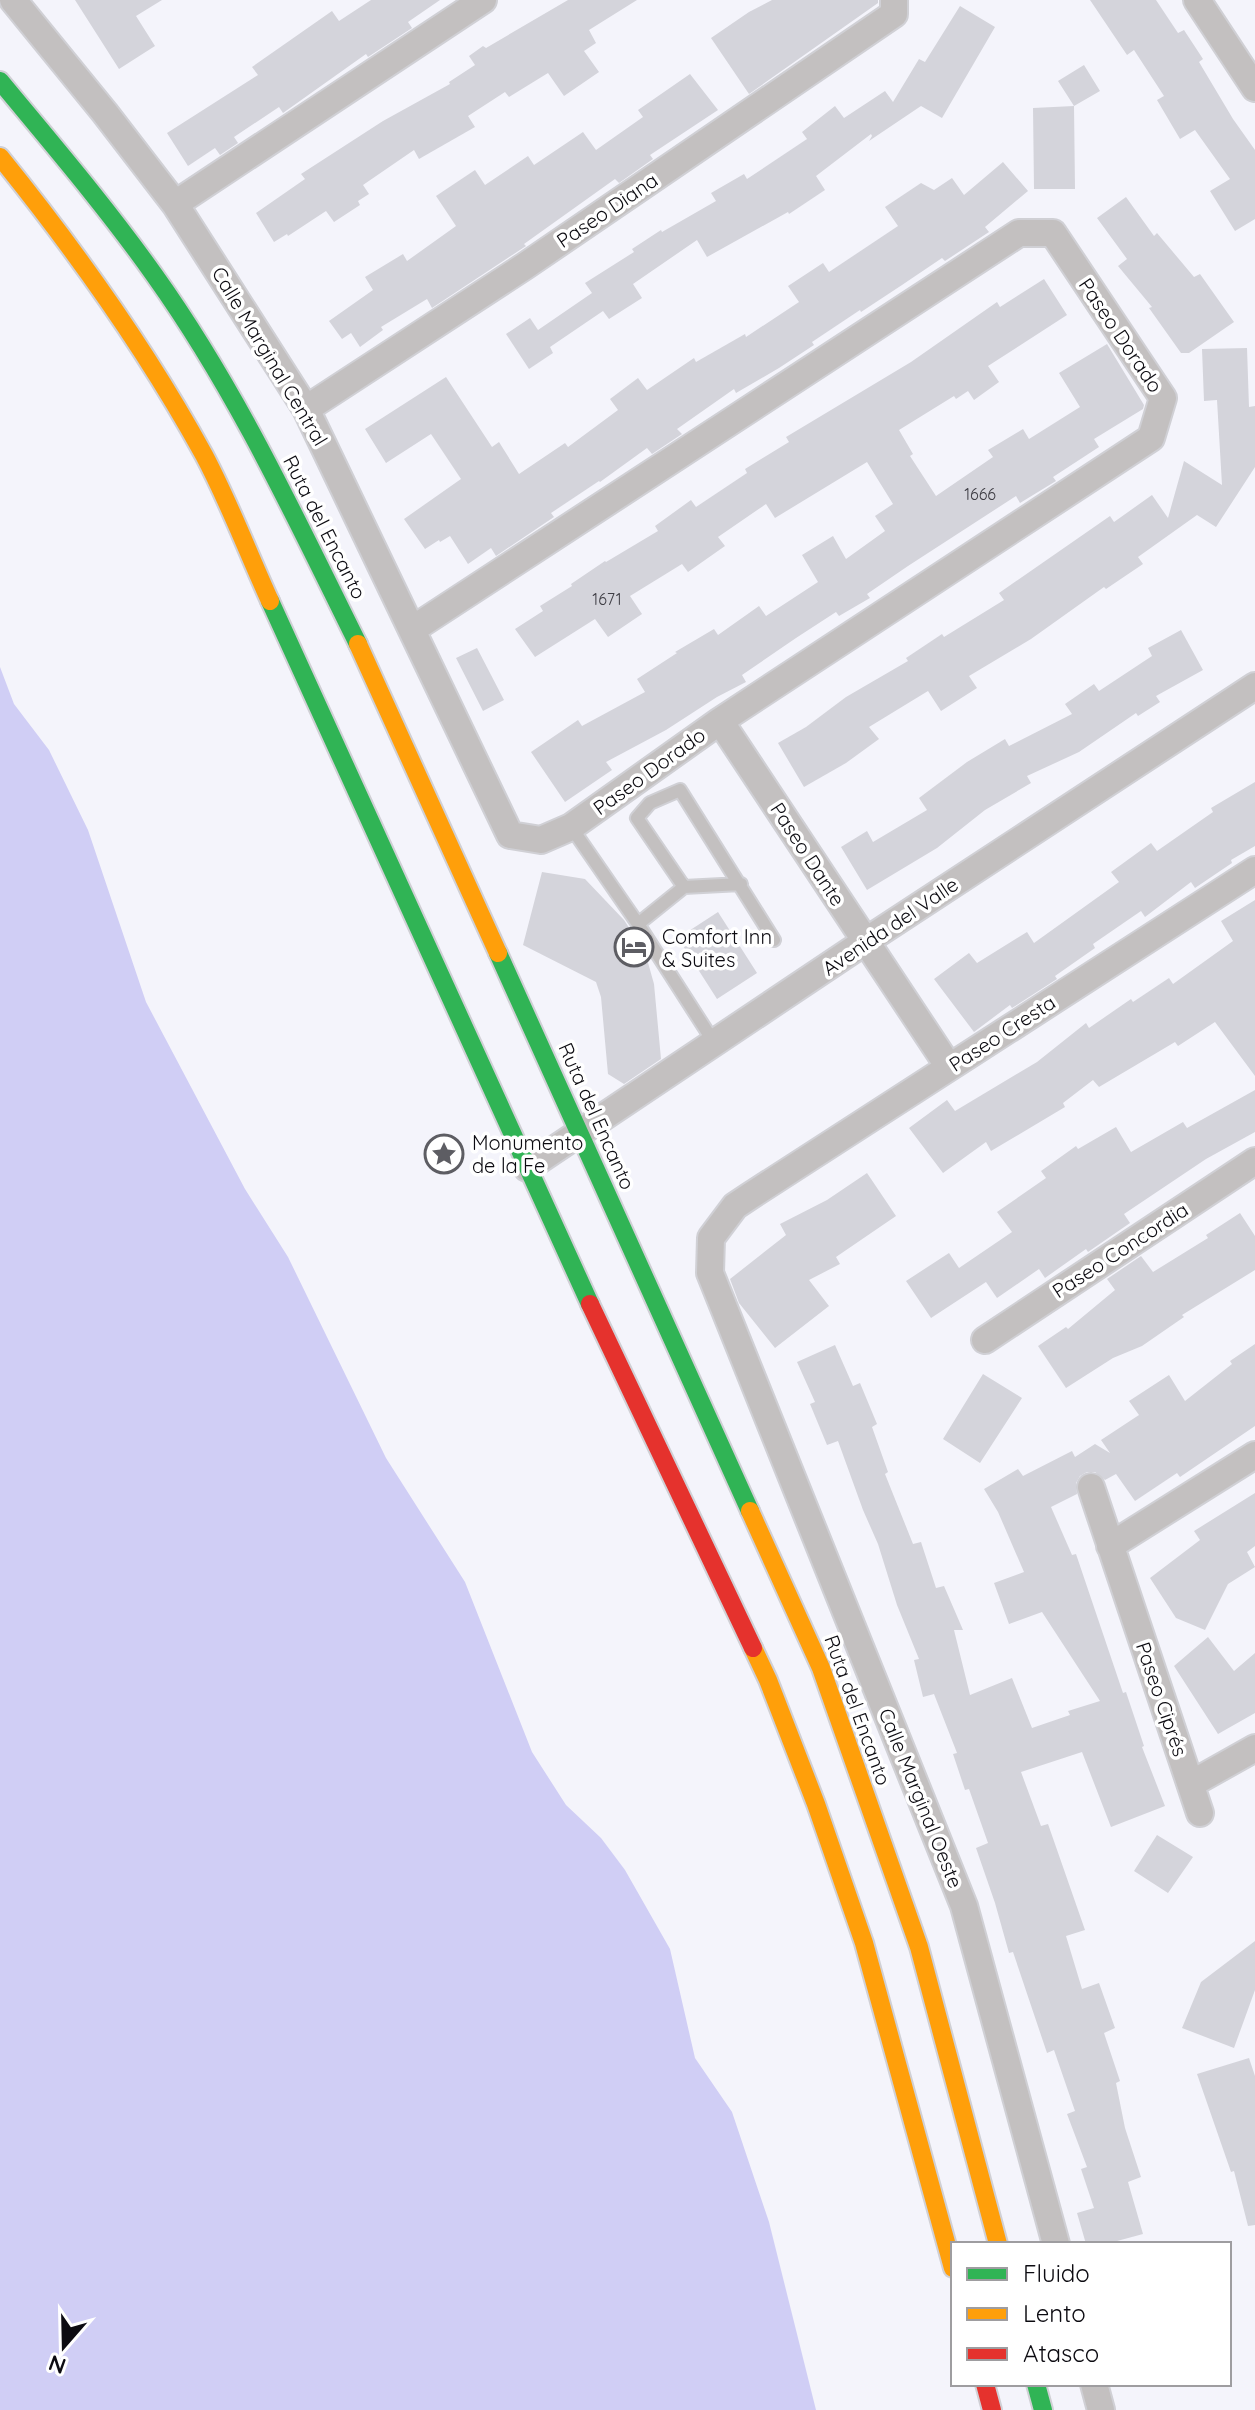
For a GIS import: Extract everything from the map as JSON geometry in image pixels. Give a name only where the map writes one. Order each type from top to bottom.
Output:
[{"type":"main road","name":"Ruta del Encanto","points":[[0,81],[156,277],[223,381],[268,463],[363,653],[821,1668],[919,1947],[997,2242]]},
{"type":"main road","points":[[0,157],[47,214],[114,306],[177,406],[206,459],[527,1168],[768,1680],[806,1776],[864,1943],[951,2261]]},
{"type":"main road","points":[[986,2386],[992,2410]]},
{"type":"main road","points":[[1037,2386],[1043,2410]]},
{"type":"street","name":"Calle Marginal Central","points":[[13,0],[175,204],[306,409],[510,835]]},
{"type":"street","points":[[175,204],[483,0]]},
{"type":"street","name":"Paseo Diana","points":[[306,409],[525,266],[894,14],[894,0]]},
{"type":"street","points":[[1197,0],[1255,88]]},
{"type":"street","name":"Paseo Dorado","points":[[413,629],[1019,233],[1053,233],[1163,398],[1151,438],[720,721],[571,827],[541,840],[510,835]]},
{"type":"street","name":"Avenida del Valle","points":[[527,1168],[1255,686]]},
{"type":"street","name":"Paseo Dante","points":[[720,721],[949,1067]]},
{"type":"street","name":"Paseo Cresta","points":[[750,1196],[1255,870]]},
{"type":"street","name":"Paseo Concordia","points":[[985,1340],[1255,1161]]},
{"type":"street","name":"Calle Marginal Oeste","points":[[750,1196],[735,1206],[711,1238],[710,1273],[964,1906],[1055,2242]]},
{"type":"street","points":[[1110,1546],[1255,1455]]},
{"type":"street","name":"Paseo Ciprés","points":[[1091,1487],[1191,1784],[1255,1748]]},
{"type":"street","points":[[1191,1784],[1200,1813]]},
{"type":"street","points":[[1095,2386],[1101,2410]]},
{"type":"lane","points":[[684,887],[637,818],[650,803],[680,790],[774,940]]},
{"type":"lane","points":[[571,827],[715,1044]]},
{"type":"lane","points":[[638,924],[684,887],[741,884]]},
{"type":"water","points":[[0,667],[14,704],[49,750],[88,830],[146,1002],[245,1189],[288,1257],[386,1458],[465,1582],[532,1752],[566,1805],[601,1838],[625,1870],[670,1949],[695,2058],[732,2112],[769,2222],[816,2410],[0,2410]]},
{"type":"building","points":[[75,0],[162,0],[136,16],[155,46],[119,69]]},
{"type":"building","points":[[371,0],[440,0],[408,22],[412,28],[368,57],[366,54],[283,113],[279,107],[234,137],[238,143],[220,155],[215,148],[188,166],[167,133],[258,75],[252,67],[332,11],[339,21]]},
{"type":"building","points":[[568,0],[637,0],[589,30],[596,43],[584,51],[599,72],[564,96],[548,73],[509,97],[505,92],[468,116],[475,127],[419,159],[414,150],[363,185],[369,194],[358,201],[360,205],[334,222],[326,211],[274,242],[256,213],[305,179],[301,174],[383,121],[450,84],[475,65],[469,56],[483,46],[486,48]]},
{"type":"building","points":[[772,0],[878,0],[878,3],[749,94],[711,38]]},
{"type":"building","points":[[1090,0],[1156,0],[1178,33],[1184,30],[1203,59],[1199,62],[1255,150],[1255,219],[1235,231],[1210,191],[1230,179],[1195,130],[1180,139],[1157,100],[1164,96],[1134,50],[1127,55]]},
{"type":"building","points":[[960,6],[995,27],[942,118],[921,106],[869,141],[871,134],[816,176],[825,190],[789,214],[707,257],[697,240],[633,284],[642,298],[609,319],[603,311],[550,347],[553,353],[529,369],[506,334],[530,318],[538,330],[592,293],[585,283],[634,252],[632,249],[661,230],[716,201],[711,193],[744,174],[747,179],[807,139],[802,132],[835,106],[844,118],[885,91],[893,102],[919,59],[925,62]]},
{"type":"building","points":[[1084,65],[1100,91],[1074,106],[1058,81]]},
{"type":"building","points":[[690,74],[718,110],[650,155],[653,159],[619,183],[615,179],[524,244],[526,246],[432,308],[427,299],[381,327],[383,330],[360,347],[351,333],[342,339],[329,321],[373,290],[365,277],[403,254],[407,261],[456,226],[436,196],[475,170],[485,185],[528,156],[534,165],[583,132],[596,150],[643,117],[638,110]]},
{"type":"building","points":[[1074,106],[1075,189],[1034,189],[1033,108]]},
{"type":"building","points":[[1003,162],[1028,191],[985,227],[989,232],[860,310],[779,368],[736,393],[734,389],[677,429],[682,434],[652,454],[647,448],[551,513],[554,517],[496,556],[491,548],[468,564],[450,536],[425,549],[404,519],[461,479],[431,434],[386,463],[365,429],[446,377],[492,447],[499,442],[519,474],[565,443],[568,447],[618,410],[610,399],[638,378],[647,390],[694,358],[696,362],[745,334],[746,337],[799,302],[788,286],[823,263],[829,272],[898,226],[885,207],[921,183],[934,190],[952,178],[964,195]]},
{"type":"building","points":[[1126,197],[1154,236],[1157,233],[1194,277],[1200,274],[1234,322],[1189,353],[1181,353],[1149,308],[1152,307],[1118,266],[1127,259],[1097,218]]},
{"type":"building","points":[[1044,279],[1067,315],[988,366],[999,382],[974,400],[968,391],[956,399],[954,396],[899,430],[913,454],[910,456],[936,496],[993,457],[988,450],[1023,429],[1029,439],[1080,407],[1059,373],[1107,344],[1144,405],[1143,409],[1094,439],[1099,447],[1053,477],[1056,481],[1020,503],[1016,496],[867,594],[870,598],[839,616],[836,612],[742,675],[746,682],[606,762],[612,770],[565,802],[531,752],[578,720],[582,726],[645,692],[637,679],[675,652],[714,629],[718,635],[759,606],[766,616],[818,582],[802,555],[833,536],[846,559],[885,531],[875,516],[893,504],[867,462],[775,518],[766,504],[718,537],[725,546],[688,572],[682,564],[630,596],[642,614],[608,637],[595,619],[535,657],[515,629],[543,611],[540,606],[571,584],[658,531],[655,526],[691,500],[696,507],[747,473],[745,469],[789,442],[786,437],[911,362],[997,302],[1000,307]]},
{"type":"building","points":[[1247,348],[1249,407],[1255,406],[1255,467],[1216,527],[1197,515],[1138,557],[1143,564],[1106,589],[1104,587],[1031,639],[969,676],[977,688],[941,711],[928,691],[869,727],[879,739],[846,763],[804,787],[778,743],[806,727],[846,697],[908,661],[906,658],[942,634],[944,637],[1004,600],[999,593],[1110,516],[1114,522],[1152,495],[1168,518],[1184,461],[1222,485],[1217,400],[1204,401],[1202,349]]},
{"type":"building","points":[[1181,630],[1203,670],[1156,696],[1160,702],[1138,716],[1136,713],[1079,752],[1027,776],[1031,783],[985,810],[937,848],[867,890],[841,847],[867,831],[873,842],[927,810],[919,798],[967,762],[1005,739],[1009,746],[1072,714],[1065,704],[1094,684],[1099,691],[1152,656],[1148,648]]},
{"type":"building","points":[[477,648],[504,700],[483,711],[456,658]]},
{"type":"building","points":[[1255,782],[1255,846],[1195,888],[1191,882],[1145,917],[1141,911],[1093,944],[1095,948],[1055,976],[1057,979],[1012,1008],[1010,1005],[974,1032],[934,979],[969,953],[977,963],[1027,932],[1034,943],[1119,882],[1111,872],[1151,843],[1157,851],[1213,812],[1211,808]]},
{"type":"building","points":[[542,872],[585,879],[624,920],[645,952],[654,984],[661,1059],[624,1084],[608,1074],[601,997],[596,982],[523,945]]},
{"type":"building","points":[[1255,900],[1255,1076],[1215,1022],[1178,1046],[1175,1042],[1099,1087],[1093,1080],[1063,1103],[1065,1107],[991,1151],[986,1142],[943,1173],[909,1128],[947,1100],[955,1111],[1037,1062],[1086,1023],[1089,1028],[1169,978],[1173,984],[1233,941],[1221,921]]},
{"type":"building","points":[[718,912],[757,973],[717,999],[678,938]]},
{"type":"building","points":[[1255,1090],[1255,1132],[1206,1159],[1124,1214],[1130,1223],[1045,1278],[1039,1269],[997,1298],[986,1282],[931,1318],[906,1281],[949,1253],[959,1268],[1012,1232],[997,1212],[1046,1178],[1041,1171],[1076,1146],[1078,1149],[1116,1127],[1131,1152],[1183,1122],[1187,1128]]},
{"type":"building","points":[[867,1173],[896,1216],[836,1257],[840,1264],[809,1280],[829,1306],[775,1348],[739,1303],[730,1279],[786,1235],[780,1224],[827,1200]]},
{"type":"building","points":[[1240,1213],[1255,1236],[1255,1270],[1182,1315],[1184,1317],[1142,1346],[1113,1358],[1066,1388],[1038,1346],[1066,1327],[1068,1329],[1115,1290],[1107,1279],[1141,1256],[1153,1272],[1208,1238],[1206,1235]]},
{"type":"building","points":[[1255,1344],[1255,1426],[1180,1477],[1177,1473],[1135,1501],[1116,1474],[1105,1480],[1095,1472],[1087,1472],[1076,1483],[1077,1494],[1051,1507],[1072,1555],[1076,1554],[1165,1806],[1111,1827],[1082,1752],[1021,1772],[1041,1826],[1048,1824],[1085,1930],[1066,1936],[1082,1989],[1099,1983],[1115,2028],[1104,2033],[1120,2081],[1116,2083],[1125,2128],[1141,2177],[1128,2182],[1143,2234],[1113,2242],[1085,2242],[1077,2213],[1094,2208],[1081,2169],[1087,2167],[1067,2114],[1075,2111],[1054,2050],[1047,2053],[1013,1952],[1009,1953],[976,1848],[988,1843],[969,1789],[965,1790],[953,1754],[957,1753],[934,1694],[923,1697],[914,1660],[919,1659],[838,1441],[827,1445],[810,1404],[815,1402],[797,1362],[835,1345],[853,1386],[860,1383],[877,1424],[872,1427],[888,1472],[885,1474],[913,1544],[921,1542],[936,1588],[944,1586],[963,1630],[954,1630],[970,1695],[1012,1678],[1032,1728],[1070,1715],[1068,1711],[1100,1701],[1042,1612],[1009,1624],[994,1583],[1024,1572],[998,1512],[984,1489],[1018,1469],[1023,1476],[1072,1451],[1075,1457],[1095,1444],[1110,1453],[1101,1440],[1139,1415],[1129,1401],[1169,1375],[1185,1401],[1232,1364],[1230,1361]]},
{"type":"building","points":[[983,1374],[1022,1398],[980,1463],[943,1439]]},
{"type":"building","points":[[1255,1493],[1255,1546],[1247,1552],[1255,1567],[1228,1584],[1205,1630],[1176,1618],[1150,1578],[1200,1540],[1194,1531]]},
{"type":"building","points":[[1208,1637],[1234,1671],[1255,1653],[1255,1713],[1218,1734],[1174,1666]]},
{"type":"building","points":[[1157,1835],[1193,1857],[1168,1893],[1134,1871]]},
{"type":"building","points":[[1255,1941],[1255,1990],[1234,2048],[1182,2028],[1201,1982]]},
{"type":"building","points":[[1249,2058],[1255,2076],[1255,2225],[1248,2226],[1234,2171],[1231,2172],[1197,2074]]},
{"type":"traffic: fast","points":[[0,81],[118,226],[213,364],[264,456],[358,644]]},
{"type":"traffic: fast","points":[[270,601],[590,1304]]},
{"type":"traffic: fast","points":[[498,953],[750,1511]]},
{"type":"traffic: fast","points":[[1037,2386],[1043,2410]]},
{"type":"traffic: slow","points":[[0,157],[83,265],[182,416],[213,473],[270,601]]},
{"type":"traffic: slow","points":[[358,644],[498,953]]},
{"type":"traffic: slow","points":[[750,1511],[821,1668],[919,1947],[997,2242]]},
{"type":"traffic: slow","points":[[753,1648],[816,1804],[864,1943],[951,2261]]},
{"type":"traffic: jam","points":[[590,1304],[753,1648]]},
{"type":"traffic: jam","points":[[986,2386],[992,2410]]},
{"type":"place","name":"Comfort Inn & Suites","points":[[634,947]]},
{"type":"place","name":"Monumento de la Fe","points":[[444,1154]]}]
